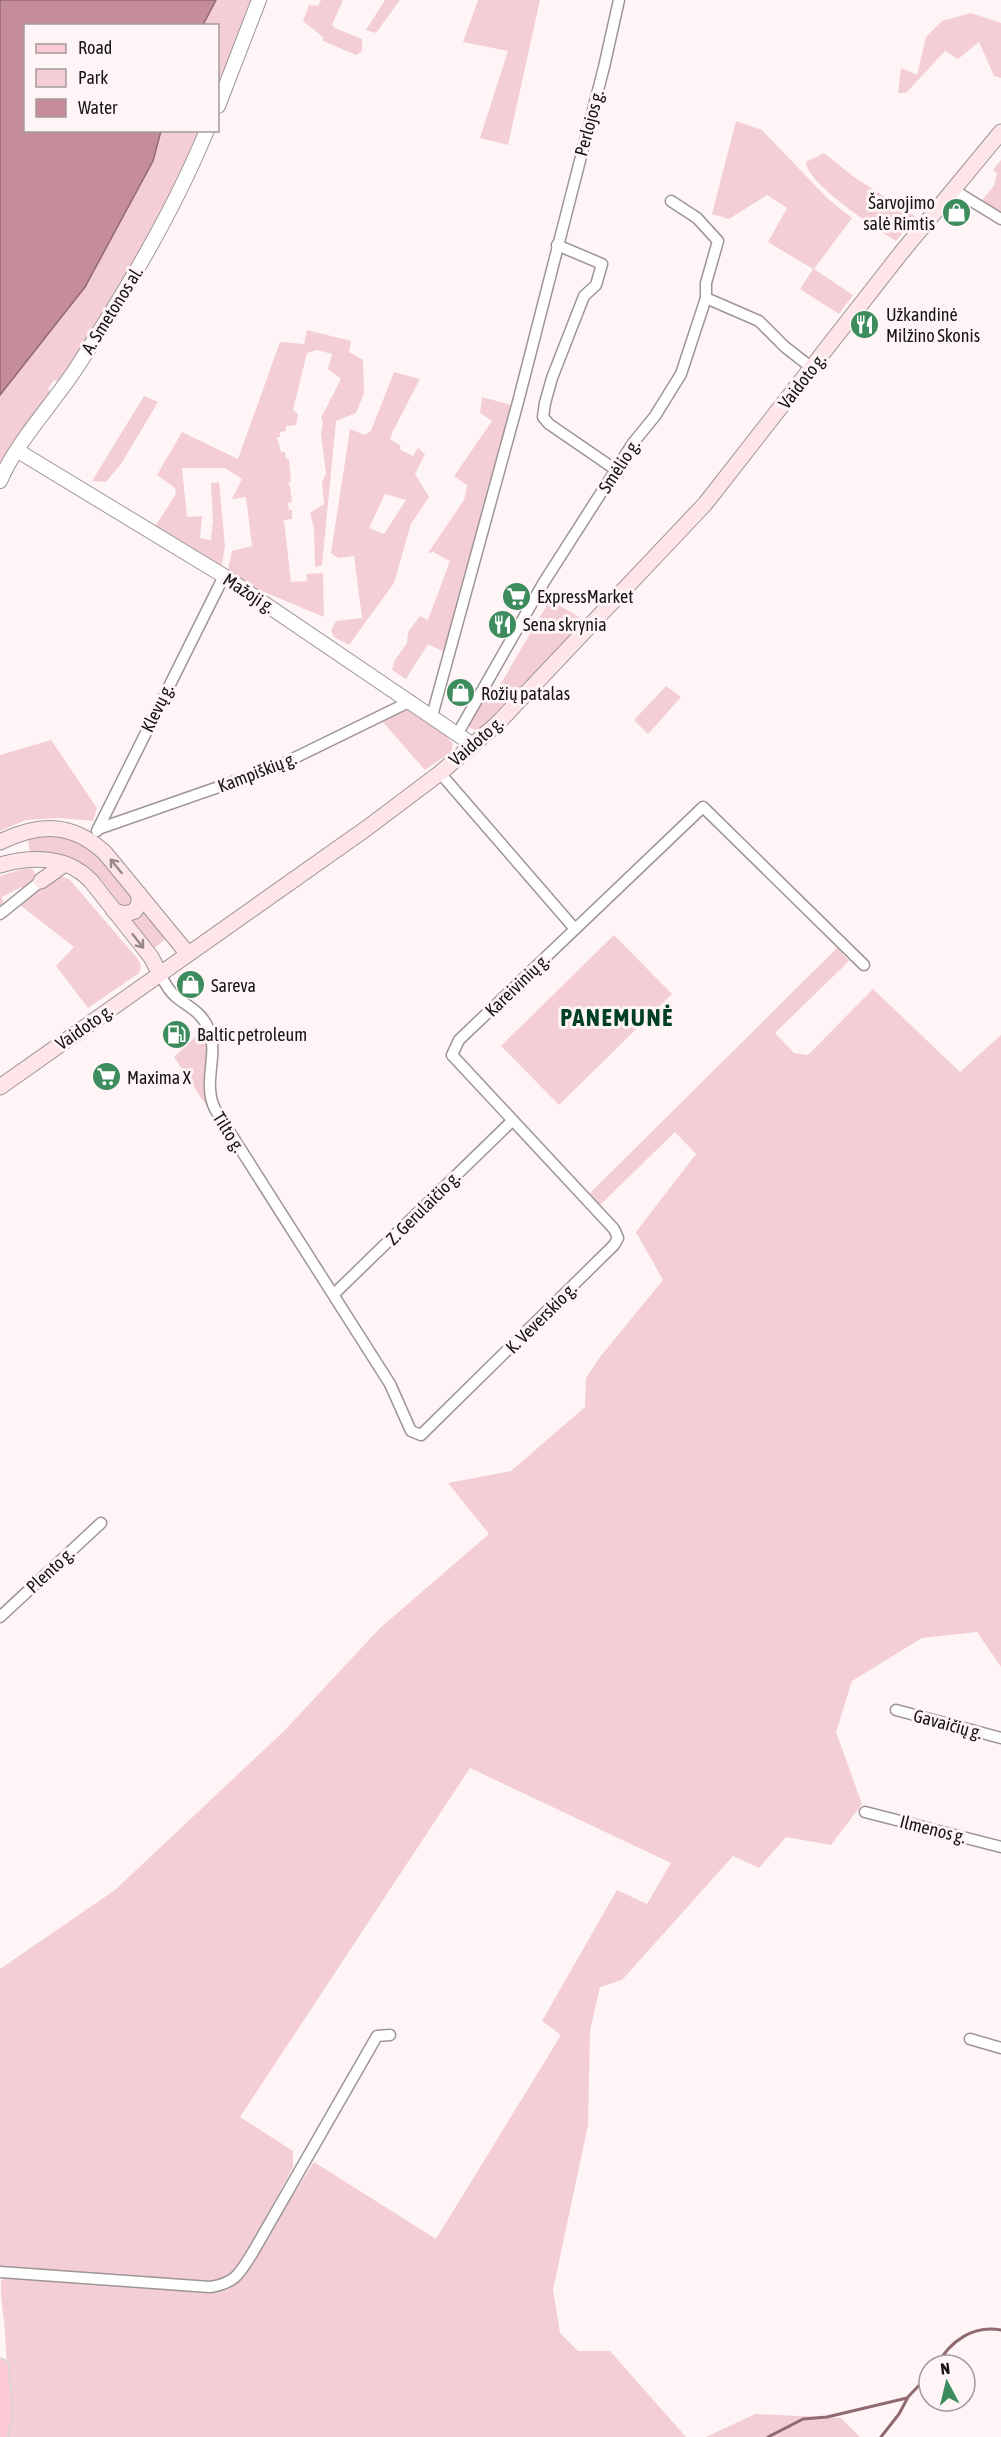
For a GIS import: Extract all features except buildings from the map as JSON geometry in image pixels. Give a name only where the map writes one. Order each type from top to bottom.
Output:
[{"type":"main road","name":"Vaidoto g.","points":[[0,1087],[367,828],[440,773],[498,724],[705,504],[952,189],[1001,132]]},
{"type":"main road","points":[[0,842],[27,831],[50,828],[95,834],[105,853],[188,954]]},
{"type":"main road","points":[[27,831],[22,840],[22,847],[34,858],[42,870],[41,881]]},
{"type":"main road","name":"Tilto g.","points":[[0,865],[34,858],[65,864],[85,875],[151,957],[160,974]]},
{"type":"main road","points":[[41,881],[65,864]]},
{"type":"main road","points":[[114,910],[126,914],[135,911],[139,903],[138,894]]},
{"type":"main road","points":[[0,2367],[4,2414],[0,2433]]},
{"type":"street","points":[[219,103],[259,0]]},
{"type":"street","name":"Perlojos g.","points":[[432,716],[506,446],[604,68],[619,0]]},
{"type":"street","name":"A. Smetonos al.","points":[[0,481],[18,451],[76,368],[145,256],[206,132]]},
{"type":"street","points":[[952,189],[1001,219]]},
{"type":"street","name":"Smėlio g.","points":[[458,733],[544,582],[633,443],[655,416],[681,374],[706,298],[706,283],[718,241],[697,218],[672,201]]},
{"type":"street","points":[[557,245],[602,264],[596,285],[585,296],[552,378],[544,403],[543,417],[549,424],[616,470]]},
{"type":"street","points":[[706,298],[759,321],[785,347],[812,368]]},
{"type":"street","name":"Mažoji g.","points":[[18,451],[224,576],[473,745]]},
{"type":"street","name":"Klevų g.","points":[[95,834],[224,576]]},
{"type":"street","name":"Kampiškių g.","points":[[95,834],[276,767],[411,701]]},
{"type":"street","points":[[440,773],[575,929],[703,807],[864,965]]},
{"type":"street","points":[[0,914],[41,881]]},
{"type":"street","name":"Kareivinių g.","points":[[575,929],[459,1040],[452,1055],[582,1194]]},
{"type":"street","name":"Tilto g.","points":[[160,974],[174,996],[198,1011],[204,1020],[212,1041],[209,1094],[214,1109],[390,1384],[411,1431],[422,1435]]},
{"type":"street","name":"Z. Gerulaičio g.","points":[[334,1294],[512,1121]]},
{"type":"street","name":"K. Veverskio g.","points":[[422,1435],[614,1245],[618,1238],[614,1229],[582,1194]]},
{"type":"street","name":"Plento g.","points":[[0,1617],[101,1523]]},
{"type":"street","name":"Gavaičių g.","points":[[896,1710],[1001,1738]]},
{"type":"street","name":"Ilmenos g.","points":[[865,1812],[1001,1846]]},
{"type":"street","points":[[0,2272],[210,2287],[226,2284],[238,2275],[253,2252],[377,2036],[390,2035]]},
{"type":"street","points":[[970,2039],[1001,2048]]},
{"type":"green space","points":[[216,0],[254,0],[219,90],[219,24],[204,24]]},
{"type":"green space","points":[[321,0],[343,0],[332,25],[362,39],[362,51],[356,55],[323,41],[323,37],[303,21],[309,5],[318,6]]},
{"type":"green space","points":[[385,0],[400,0],[376,33],[366,30]]},
{"type":"green space","points":[[478,0],[540,0],[508,145],[480,138],[508,51],[463,42]]},
{"type":"green space","points":[[971,13],[1001,23],[1001,78],[994,76],[979,42],[958,59],[945,51],[906,93],[898,93],[901,68],[917,75],[926,37],[942,21]]},
{"type":"green space","points":[[736,121],[762,130],[828,199],[852,218],[814,269],[853,295],[839,314],[800,289],[813,269],[768,242],[787,208],[767,195],[729,219],[712,214]]},
{"type":"green space","points":[[161,132],[201,132],[140,253],[59,383],[54,380],[48,389],[52,393],[0,470],[0,395],[85,287],[153,161]]},
{"type":"green space","points":[[824,153],[854,177],[916,217],[896,241],[830,194],[809,171],[806,162]]},
{"type":"green space","points":[[1001,160],[1001,215],[977,202],[979,199],[982,200],[994,186],[997,173],[993,170]]},
{"type":"green space","points":[[307,330],[351,341],[349,352],[363,360],[364,393],[356,413],[336,421],[322,565],[315,567],[314,528],[310,513],[324,504],[322,483],[326,473],[321,418],[341,379],[328,369],[332,354],[317,350],[307,353],[293,410],[298,414],[296,425],[286,426],[286,431],[280,432],[280,437],[277,437],[281,452],[285,452],[286,459],[289,459],[291,482],[288,483],[292,502],[288,503],[289,510],[292,510],[292,519],[284,520],[291,582],[307,581],[306,574],[323,573],[324,617],[257,589],[228,570],[232,551],[252,546],[246,497],[232,499],[242,479],[225,468],[182,468],[187,517],[202,516],[200,538],[211,540],[213,521],[211,483],[219,482],[225,546],[221,570],[154,528],[176,494],[175,488],[157,475],[182,432],[238,459],[280,342],[304,344]]},
{"type":"green space","points":[[394,372],[420,379],[390,439],[401,446],[399,449],[413,456],[418,448],[425,454],[415,474],[429,497],[411,524],[394,583],[349,645],[334,637],[331,630],[336,621],[362,618],[354,556],[338,558],[331,553],[350,429],[365,435],[371,431]],"holes":[[[385,494],[406,500],[384,534],[369,528]]]},
{"type":"green space","points":[[144,396],[158,402],[121,464],[106,482],[92,481]]},
{"type":"green space","points":[[482,397],[512,405],[444,652],[428,644],[406,679],[392,670],[395,660],[407,643],[408,632],[420,616],[428,620],[450,561],[433,552],[428,553],[464,500],[467,485],[454,476],[492,421],[480,413]]},
{"type":"green space","points":[[550,600],[581,618],[583,624],[489,723],[479,731],[470,728],[469,725],[483,696],[497,690]]},
{"type":"green space","points":[[666,686],[681,697],[648,734],[634,720]]},
{"type":"green space","points":[[411,708],[449,735],[447,737],[453,744],[451,752],[425,770],[381,720]]},
{"type":"green space","points":[[51,740],[97,808],[93,821],[59,818],[26,820],[0,831],[0,755]]},
{"type":"green space","points":[[58,835],[82,843],[98,854],[132,895],[133,903],[126,907],[121,905],[95,874],[80,864],[55,855],[30,851],[28,841],[32,836]]},
{"type":"green space","points":[[26,868],[33,869],[38,876],[23,890],[21,887],[2,897],[4,906],[0,909],[0,876]]},
{"type":"green space","points":[[59,876],[69,879],[138,959],[141,966],[139,973],[88,1008],[56,966],[74,947],[20,905]]},
{"type":"green space","points":[[142,909],[167,938],[152,950],[129,920]]},
{"type":"green space","points":[[614,935],[672,994],[559,1105],[501,1046]]},
{"type":"green space","points":[[837,948],[849,961],[775,1033],[794,1053],[808,1055],[873,989],[960,1072],[1001,1035],[1001,1667],[977,1632],[922,1638],[852,1681],[836,1732],[862,1804],[831,1845],[786,1837],[759,1868],[733,1856],[622,1980],[600,1987],[590,2031],[588,2125],[553,2290],[560,2333],[578,2351],[610,2351],[686,2437],[7,2437],[7,2372],[1,2287],[1,2281],[6,2276],[203,2291],[226,2288],[243,2274],[314,2162],[436,2239],[561,2035],[542,2021],[617,1890],[647,1904],[671,1863],[470,1768],[240,2117],[293,2151],[293,2167],[238,2269],[227,2278],[211,2284],[0,2266],[0,1969],[115,1890],[284,1731],[380,1628],[489,1534],[448,1483],[511,1471],[585,1407],[586,1378],[600,1357],[663,1280],[636,1232],[696,1154],[675,1132],[599,1206],[590,1193]]},
{"type":"green space","points":[[202,1031],[207,1045],[203,1089],[208,1108],[174,1057]]},
{"type":"green space","points":[[755,2414],[841,2418],[860,2437],[706,2437]]},
{"type":"water","points":[[0,0],[216,0],[204,24],[24,24],[24,132],[161,132],[153,161],[85,287],[0,395]]},
{"type":"waterway","points":[[945,2353],[956,2342],[972,2333],[981,2330],[1001,2330]]},
{"type":"waterway","points":[[768,2437],[803,2419],[827,2417],[907,2398],[917,2388]]},
{"type":"waterway","points":[[881,2437],[899,2414],[907,2399]]},
{"type":"place","name":"Šarvojimo salė Rimtis","points":[[956,212]]},
{"type":"place","name":"Užkandinė Milžino Skonis","points":[[865,324]]},
{"type":"place","name":"ExpressMarket","points":[[516,596]]},
{"type":"place","name":"Sena skrynia","points":[[502,624]]},
{"type":"place","name":"Rožių patalas","points":[[460,693]]},
{"type":"place","name":"Sareva","points":[[190,985]]},
{"type":"place","name":"Baltic petroleum","points":[[176,1034]]},
{"type":"place","name":"Maxima X","points":[[106,1077]]},
{"type":"district","name":"PANEMUNĖ","points":[[617,1017]]}]
